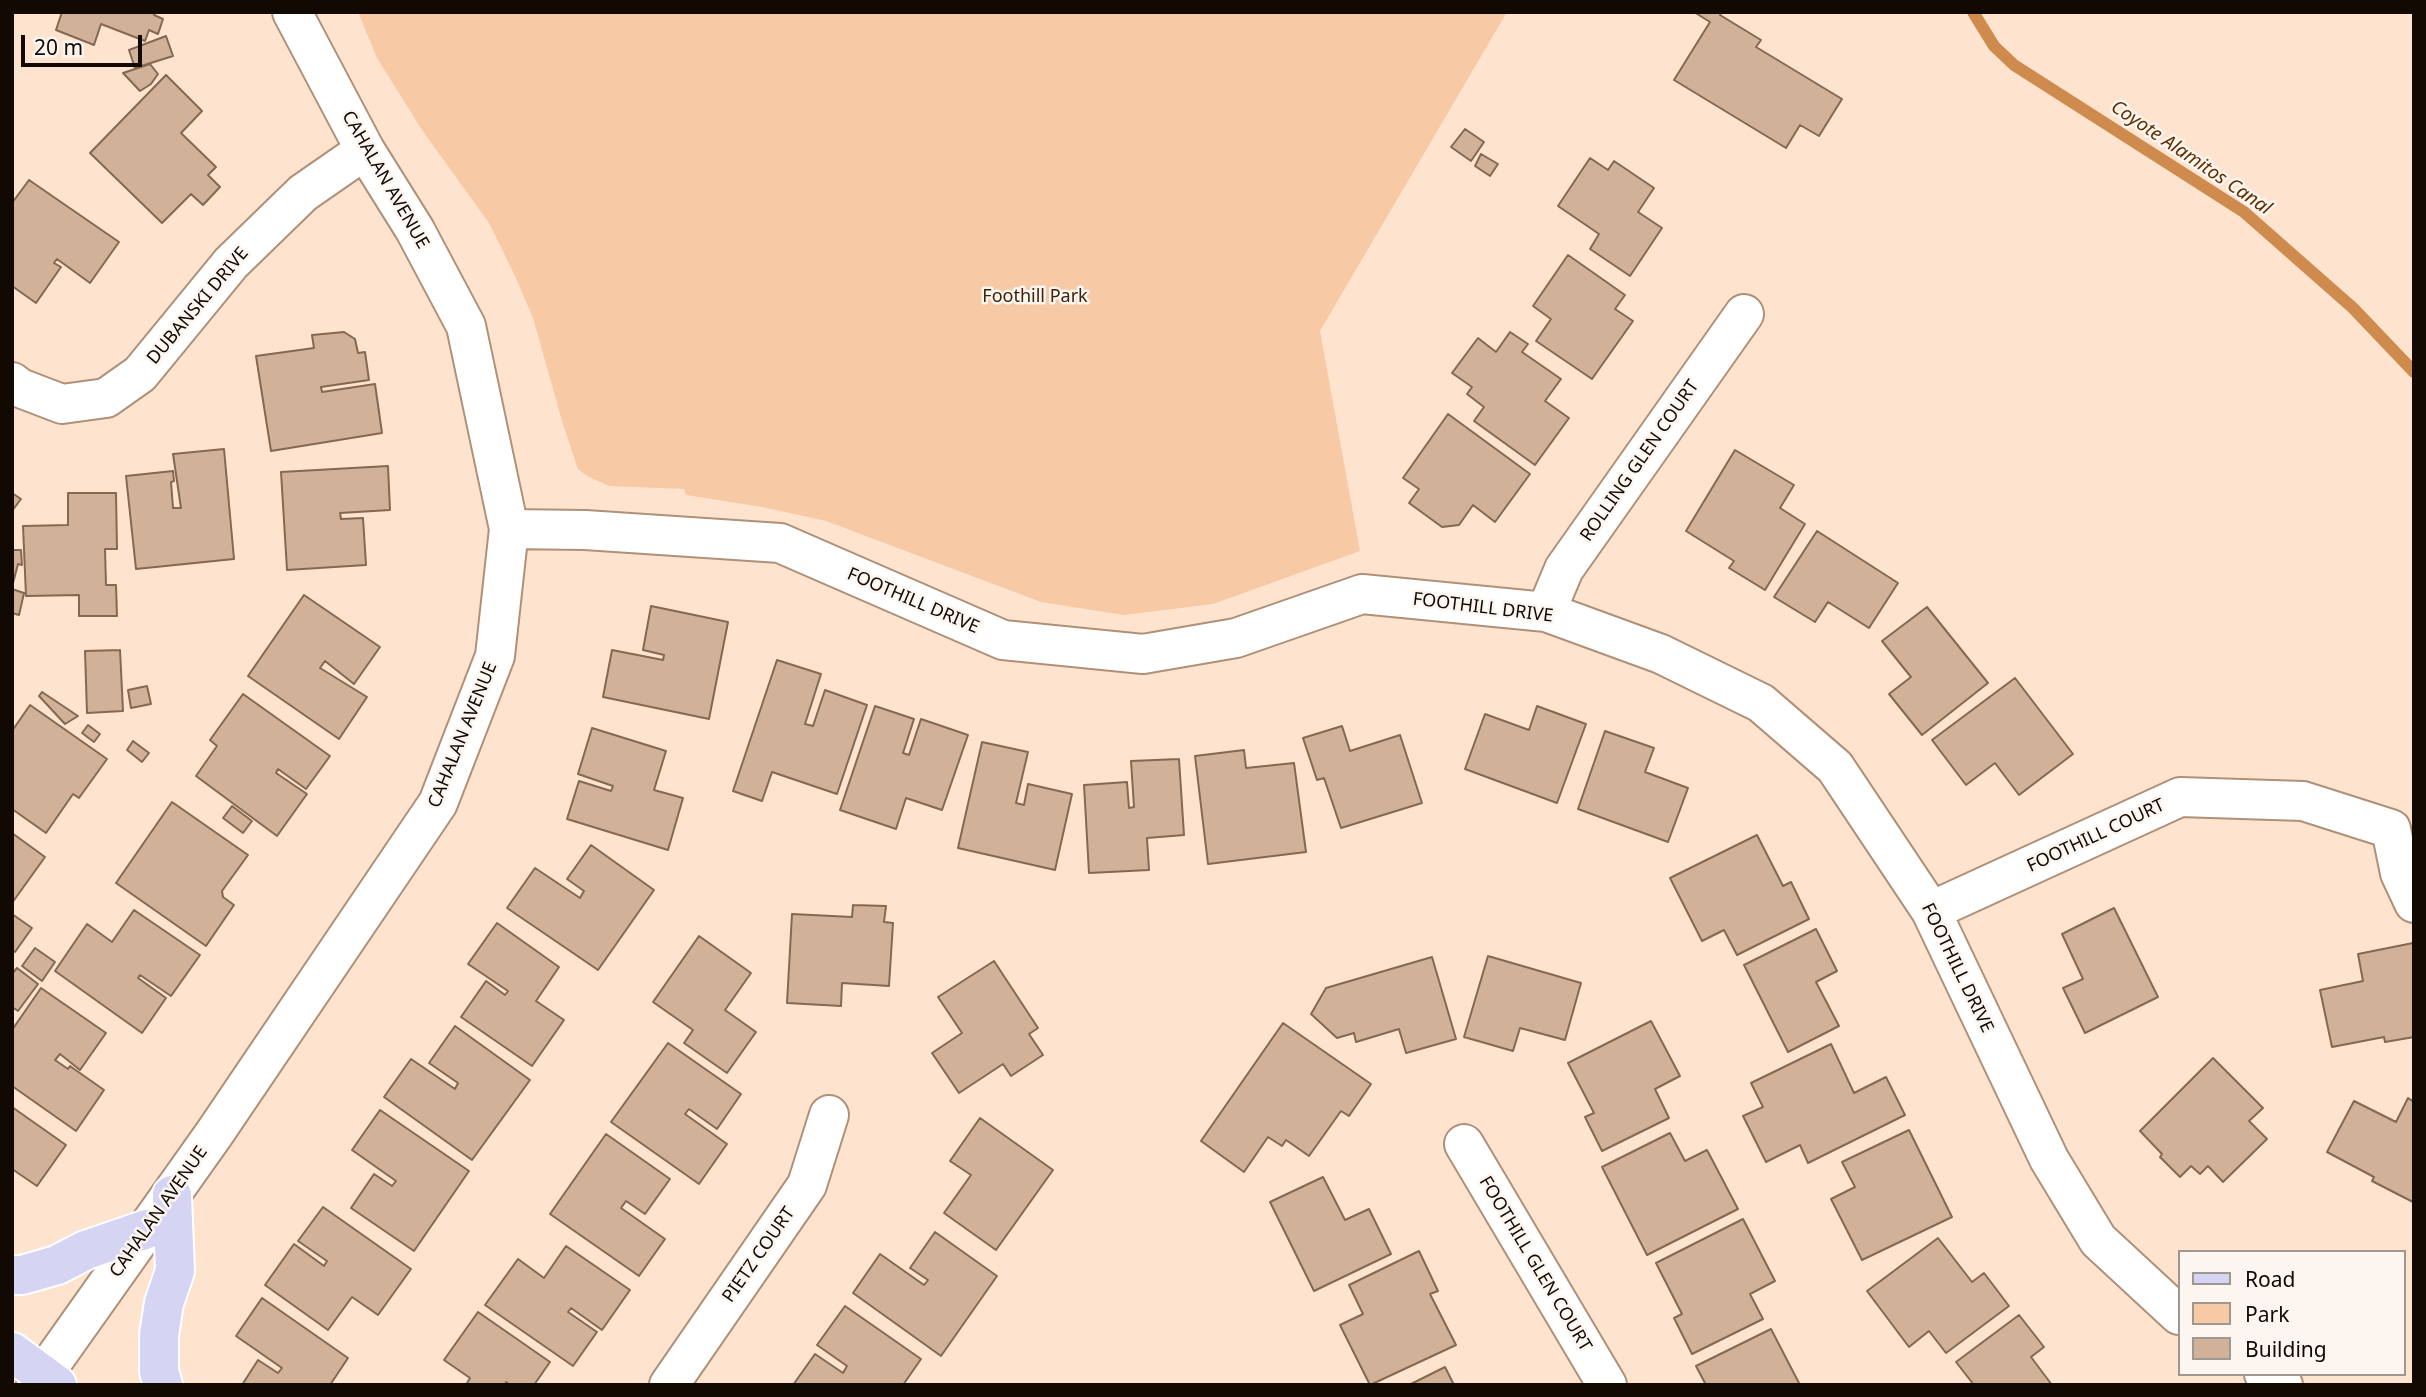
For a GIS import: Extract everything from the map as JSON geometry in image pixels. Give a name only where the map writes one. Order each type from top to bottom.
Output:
[{"type":"main road","points":[[163,1385],[159,1371],[159,1335],[164,1303],[175,1271],[172,1195]]},
{"type":"main road","points":[[12,1275],[22,1275],[57,1265],[86,1250],[147,1229]]},
{"type":"main road","points":[[12,1352],[45,1382]]},
{"type":"street","name":"CAHALAN AVENUE","points":[[45,1382],[438,803],[495,656],[509,529],[466,326],[415,230],[365,150],[292,12]]},
{"type":"street","name":"DUBANSKI DRIVE","points":[[12,382],[20,388],[62,404],[106,398],[140,374],[231,263],[303,193],[365,150]]},
{"type":"street","name":"ROLLING GLEN COURT","points":[[1546,612],[1564,569],[1744,314]]},
{"type":"street","name":"FOOTHILL DRIVE","points":[[509,529],[585,530],[780,543],[1003,640],[1143,654],[1236,638],[1362,594],[1546,612],[1661,654],[1761,703],[1835,767],[1931,911],[2056,1171],[2098,1240],[2178,1314]]},
{"type":"street","name":"FOOTHILL COURT","points":[[1931,911],[2180,797],[2303,801],[2391,828],[2400,873],[2414,903]]},
{"type":"street","name":"PIETZ COURT","points":[[669,1385],[807,1185],[829,1115]]},
{"type":"street","name":"FOOTHILL GLEN COURT","points":[[1464,1144],[1607,1385]]},
{"type":"street","points":[[2267,1376],[2283,1385]]},
{"type":"green space","name":"Foothill Park","points":[[358,12],[1507,12],[1320,331],[1360,551],[1213,604],[1124,615],[1041,602],[826,521],[686,495],[684,489],[609,486],[578,469],[533,318],[516,278],[489,223],[422,130],[377,58]]},
{"type":"building","points":[[62,12],[155,12],[154,15],[163,19],[158,34],[149,30],[145,41],[101,24],[94,45],[56,30]]},
{"type":"building","points":[[1694,12],[1722,12],[1720,15],[1761,40],[1756,47],[1842,99],[1819,136],[1800,125],[1786,148],[1674,80],[1710,22]]},
{"type":"building","points":[[166,36],[173,56],[135,68],[129,50]]},
{"type":"building","points":[[150,64],[158,74],[151,84],[140,91],[123,73]]},
{"type":"building","points":[[166,75],[202,111],[181,133],[216,167],[208,175],[220,187],[203,205],[191,194],[162,223],[90,153]]},
{"type":"building","points":[[1465,129],[1484,142],[1471,161],[1451,147]]},
{"type":"building","points":[[1481,154],[1498,164],[1490,176],[1475,166]]},
{"type":"building","points":[[1590,158],[1608,170],[1614,161],[1654,188],[1638,212],[1662,228],[1630,276],[1590,249],[1599,234],[1558,206]]},
{"type":"building","points":[[29,180],[119,242],[90,283],[57,259],[54,263],[61,267],[36,303],[12,286],[12,203]]},
{"type":"building","points":[[1568,255],[1625,295],[1615,309],[1633,321],[1592,379],[1536,341],[1551,319],[1533,306]]},
{"type":"building","points":[[344,332],[355,339],[358,353],[365,352],[369,380],[321,387],[322,392],[375,384],[382,433],[271,451],[256,356],[314,348],[312,335]]},
{"type":"building","points":[[1510,332],[1528,344],[1522,352],[1561,379],[1545,401],[1569,418],[1535,465],[1474,421],[1484,407],[1467,394],[1472,387],[1452,373],[1478,338],[1496,352]]},
{"type":"building","points":[[1448,414],[1530,474],[1495,522],[1473,505],[1459,525],[1442,527],[1409,503],[1419,489],[1403,478]]},
{"type":"building","points":[[224,449],[234,559],[136,569],[126,476],[173,471],[173,508],[181,508],[173,454]]},
{"type":"building","points":[[1735,450],[1794,485],[1780,508],[1805,524],[1765,590],[1729,568],[1734,561],[1686,531]]},
{"type":"building","points":[[388,466],[390,510],[340,513],[341,519],[363,518],[366,565],[287,570],[281,472]]},
{"type":"building","points":[[12,493],[21,499],[12,511]]},
{"type":"building","points":[[68,493],[116,493],[117,549],[105,549],[106,585],[116,585],[117,616],[79,616],[79,595],[26,596],[23,526],[68,525]]},
{"type":"building","points":[[1817,531],[1898,583],[1869,628],[1828,602],[1815,622],[1774,597]]},
{"type":"building","points":[[13,550],[21,550],[22,565],[18,564],[12,587]]},
{"type":"building","points":[[12,589],[24,593],[19,615],[12,613]]},
{"type":"building","points":[[304,595],[380,647],[354,684],[325,661],[320,668],[367,697],[339,739],[248,676]]},
{"type":"building","points":[[651,606],[728,622],[709,719],[603,697],[612,650],[663,660],[664,655],[643,650]]},
{"type":"building","points":[[1927,607],[1988,683],[1922,735],[1889,694],[1911,677],[1882,641]]},
{"type":"building","points":[[120,650],[123,711],[87,713],[85,651]]},
{"type":"building","points":[[777,660],[821,674],[805,724],[813,726],[825,690],[867,705],[837,794],[772,772],[762,801],[733,791]]},
{"type":"building","points":[[2015,678],[2073,754],[2019,795],[1995,763],[1966,785],[1932,740]]},
{"type":"building","points":[[147,686],[151,704],[131,708],[128,690]]},
{"type":"building","points":[[42,692],[78,716],[65,724],[39,696]]},
{"type":"building","points":[[243,694],[330,756],[306,789],[278,769],[276,773],[307,794],[277,836],[196,776],[217,746],[210,740]]},
{"type":"building","points":[[30,705],[107,759],[79,798],[73,794],[46,833],[12,809],[12,731]]},
{"type":"building","points":[[875,706],[914,719],[903,753],[909,755],[921,719],[968,735],[942,810],[906,798],[896,829],[840,810]]},
{"type":"building","points":[[1537,706],[1586,724],[1557,803],[1465,769],[1485,714],[1529,730]]},
{"type":"building","points":[[88,725],[100,734],[94,742],[82,733]]},
{"type":"building","points":[[1342,726],[1350,751],[1400,735],[1422,803],[1341,828],[1324,778],[1317,780],[1303,738]]},
{"type":"building","points":[[592,728],[666,751],[654,790],[683,798],[668,850],[567,819],[579,781],[611,791],[613,786],[578,774]]},
{"type":"building","points":[[1605,731],[1654,748],[1645,772],[1688,788],[1668,842],[1578,809]]},
{"type":"building","points":[[133,741],[149,753],[142,762],[127,750]]},
{"type":"building","points":[[982,742],[1028,752],[1016,803],[1024,805],[1028,784],[1072,794],[1055,870],[958,848]]},
{"type":"building","points":[[1244,750],[1246,768],[1294,763],[1306,852],[1208,864],[1195,756]]},
{"type":"building","points":[[1179,759],[1184,835],[1147,838],[1149,870],[1089,873],[1084,785],[1127,782],[1129,808],[1134,807],[1131,761]]},
{"type":"building","points":[[172,802],[248,855],[222,891],[223,897],[234,905],[206,946],[116,883]]},
{"type":"building","points":[[232,806],[252,821],[243,833],[223,818]]},
{"type":"building","points":[[12,833],[45,857],[12,903]]},
{"type":"building","points":[[1757,835],[1783,886],[1791,882],[1809,919],[1737,955],[1724,930],[1702,941],[1670,878]]},
{"type":"building","points":[[591,845],[654,890],[598,970],[507,908],[535,868],[580,898],[584,891],[567,879]]},
{"type":"building","points":[[853,905],[886,906],[884,922],[893,923],[889,986],[842,983],[841,1006],[787,1003],[792,914],[852,917]]},
{"type":"building","points":[[2114,908],[2158,997],[2085,1033],[2063,988],[2083,979],[2062,934]]},
{"type":"building","points":[[134,910],[200,955],[171,996],[140,975],[138,978],[166,998],[142,1033],[55,971],[87,924],[112,942]]},
{"type":"building","points":[[12,914],[32,928],[15,952],[12,950]]},
{"type":"building","points":[[497,923],[559,967],[536,1001],[564,1020],[532,1066],[461,1017],[486,981],[505,995],[508,991],[468,964]]},
{"type":"building","points":[[1816,929],[1837,971],[1816,982],[1839,1026],[1788,1052],[1744,965]]},
{"type":"building","points":[[699,936],[751,973],[725,1010],[756,1032],[727,1073],[684,1043],[693,1030],[653,1002]]},
{"type":"building","points":[[2413,943],[2414,1037],[2385,1042],[2384,1037],[2332,1047],[2320,990],[2363,981],[2358,954]]},
{"type":"building","points":[[35,948],[55,962],[42,981],[22,966]]},
{"type":"building","points":[[1488,956],[1581,983],[1565,1040],[1520,1028],[1513,1051],[1464,1037]]},
{"type":"building","points":[[1432,957],[1456,1039],[1406,1053],[1399,1029],[1356,1042],[1354,1033],[1337,1038],[1311,1014],[1326,988]]},
{"type":"building","points":[[994,961],[1038,1028],[1029,1034],[1043,1055],[1011,1076],[1003,1064],[959,1093],[932,1053],[962,1033],[938,997]]},
{"type":"building","points":[[17,968],[38,984],[18,1011],[12,1007],[12,974]]},
{"type":"building","points":[[41,988],[106,1033],[80,1070],[60,1054],[55,1060],[68,1069],[70,1066],[104,1090],[76,1131],[12,1086],[12,1030]]},
{"type":"building","points":[[1651,1021],[1680,1076],[1655,1089],[1669,1118],[1602,1151],[1585,1117],[1594,1113],[1568,1063]]},
{"type":"building","points":[[1283,1023],[1371,1084],[1349,1116],[1341,1111],[1309,1156],[1286,1140],[1282,1146],[1268,1137],[1244,1172],[1201,1141]]},
{"type":"building","points":[[455,1026],[530,1080],[472,1160],[384,1097],[411,1059],[455,1089],[458,1083],[429,1063]]},
{"type":"building","points":[[668,1043],[741,1094],[717,1129],[689,1109],[685,1114],[727,1144],[699,1184],[611,1122]]},
{"type":"building","points":[[1831,1044],[1854,1093],[1886,1077],[1905,1115],[1808,1163],[1800,1145],[1766,1162],[1743,1116],[1763,1107],[1751,1083]]},
{"type":"building","points":[[2213,1058],[2263,1108],[2249,1121],[2267,1139],[2223,1182],[2208,1166],[2200,1174],[2191,1166],[2180,1177],[2140,1131]]},
{"type":"building","points":[[2408,1098],[2414,1102],[2413,1202],[2372,1181],[2374,1177],[2327,1152],[2354,1101],[2396,1122]]},
{"type":"building","points":[[12,1107],[66,1145],[37,1186],[12,1169]]},
{"type":"building","points":[[380,1110],[469,1171],[414,1251],[351,1208],[374,1174],[392,1186],[396,1181],[352,1150]]},
{"type":"building","points":[[980,1118],[1053,1170],[996,1250],[944,1213],[971,1175],[950,1161]]},
{"type":"building","points":[[1909,1130],[1952,1217],[1862,1260],[1831,1199],[1855,1187],[1842,1162]]},
{"type":"building","points":[[1670,1133],[1685,1161],[1707,1150],[1738,1209],[1647,1255],[1602,1167]]},
{"type":"building","points":[[606,1134],[670,1179],[645,1214],[626,1201],[621,1208],[665,1239],[639,1276],[550,1214]]},
{"type":"building","points":[[1323,1177],[1345,1220],[1369,1209],[1391,1254],[1314,1291],[1270,1202]]},
{"type":"building","points":[[323,1207],[411,1269],[378,1315],[352,1297],[328,1330],[265,1285],[294,1244],[324,1266],[327,1261],[298,1241]]},
{"type":"building","points":[[1743,1219],[1775,1281],[1750,1294],[1763,1319],[1692,1354],[1674,1318],[1682,1314],[1656,1263]]},
{"type":"building","points":[[935,1232],[997,1276],[941,1356],[853,1293],[880,1254],[924,1285],[928,1280],[910,1268]]},
{"type":"building","points":[[1938,1238],[1972,1282],[1984,1273],[2009,1306],[1946,1353],[1929,1331],[1909,1347],[1867,1291]]},
{"type":"building","points":[[566,1246],[630,1290],[602,1330],[571,1308],[568,1312],[597,1332],[573,1366],[485,1305],[518,1259],[544,1278]]},
{"type":"building","points":[[1419,1251],[1438,1291],[1430,1294],[1456,1345],[1370,1385],[1340,1325],[1363,1314],[1349,1285]]},
{"type":"building","points":[[262,1298],[348,1358],[330,1385],[242,1385],[258,1360],[278,1373],[282,1368],[236,1336]]},
{"type":"building","points":[[845,1306],[921,1359],[903,1385],[793,1385],[815,1354],[843,1373],[847,1366],[817,1345]]},
{"type":"building","points":[[478,1312],[550,1362],[534,1385],[510,1385],[506,1382],[505,1385],[466,1385],[470,1378],[444,1360]]},
{"type":"building","points":[[2019,1315],[2044,1347],[2031,1357],[2052,1385],[1974,1385],[1956,1362]]},
{"type":"building","points":[[1771,1329],[1800,1385],[1706,1385],[1696,1366]]},
{"type":"building","points":[[1445,1367],[1454,1385],[1409,1385]]},
{"type":"waterway","name":"Coyote Alamitos Canal","points":[[1973,12],[1994,46],[2014,65],[2244,212],[2353,308],[2414,372]]}]
